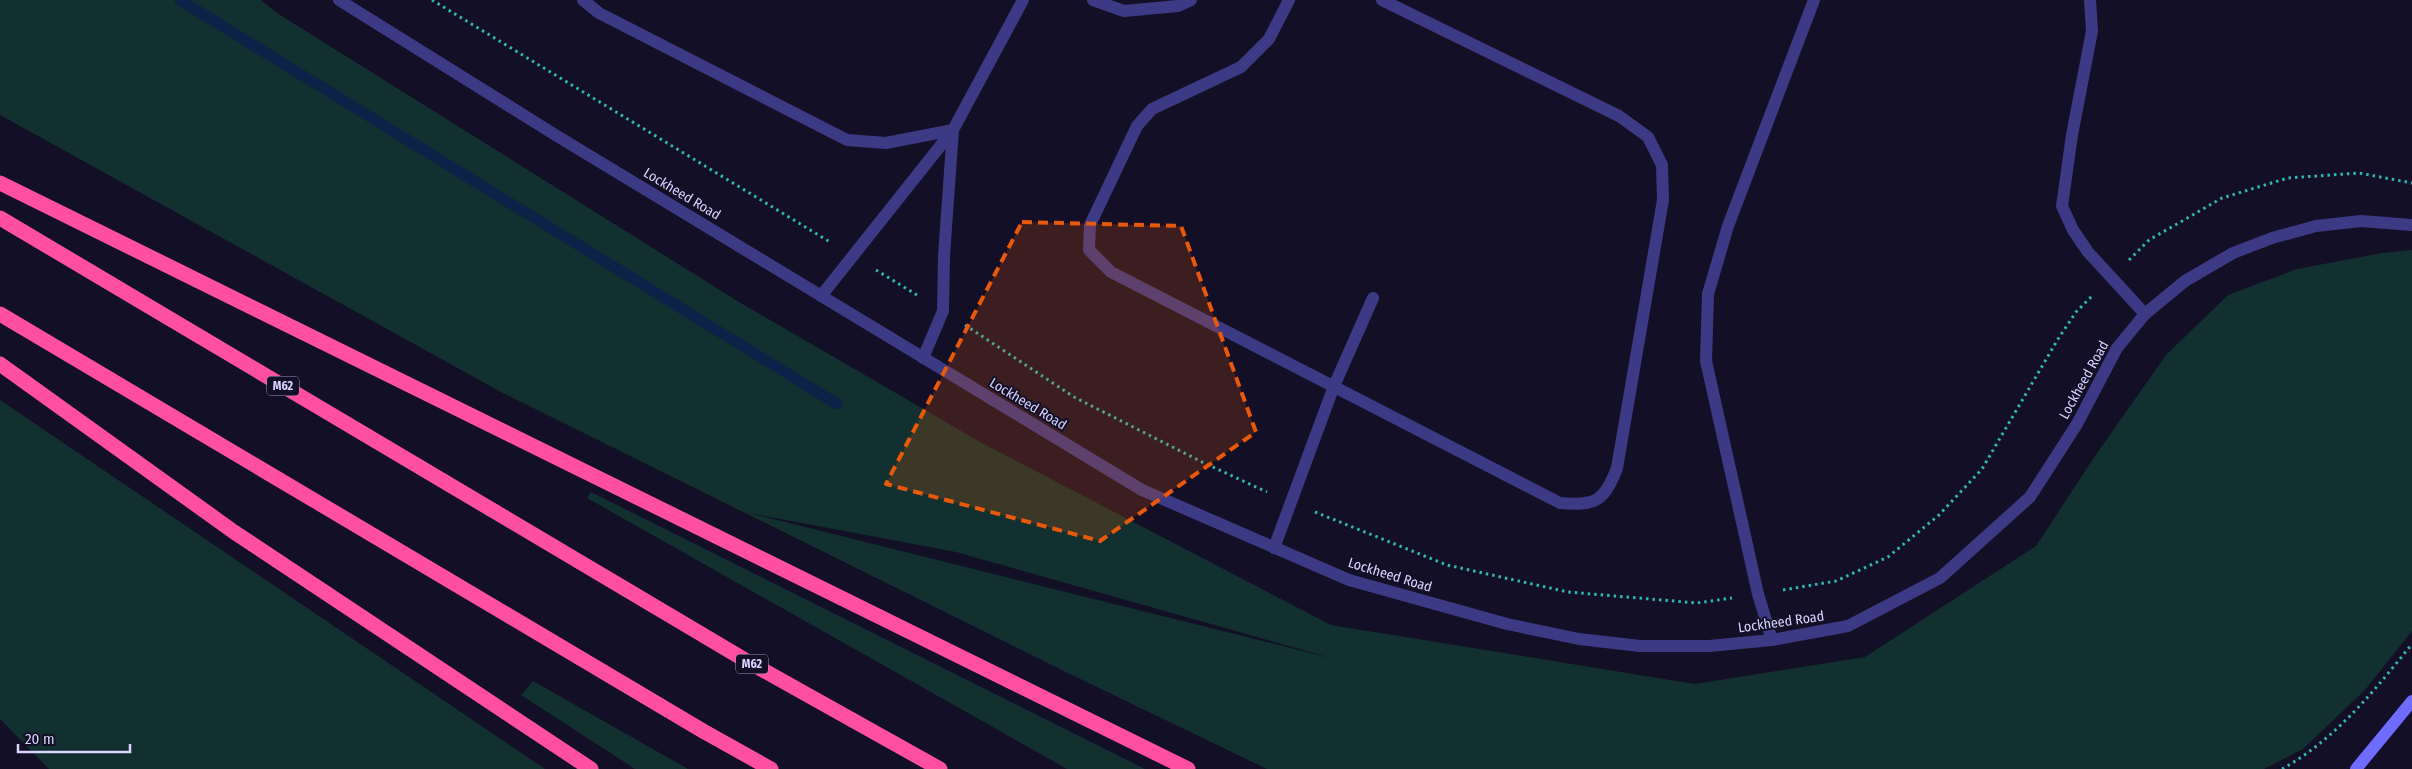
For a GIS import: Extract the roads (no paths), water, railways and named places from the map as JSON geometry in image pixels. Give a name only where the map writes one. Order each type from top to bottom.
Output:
[{"type":"highway","points":[[0,182],[1188,769]]},
{"type":"highway","name":"M62","points":[[0,218],[745,660],[940,769]]},
{"type":"highway","points":[[0,314],[771,769]]},
{"type":"highway","points":[[0,364],[234,532],[591,769]]},
{"type":"street","name":"Lockheed Road","points":[[339,0],[821,296],[1142,490],[1349,580],[1507,624],[1579,639],[1640,646],[1709,646],[1772,640],[1848,626],[1940,578],[2030,497],[2077,424],[2117,348],[2145,314],[2185,281],[2234,253],[2272,238],[2316,226],[2361,221],[2412,225]]},
{"type":"street","points":[[583,0],[599,13],[847,140],[886,144],[953,130]]},
{"type":"street","points":[[821,296],[953,130],[1023,0]]},
{"type":"street","points":[[1093,0],[1124,11],[1178,6],[1191,0]]},
{"type":"street","points":[[1289,0],[1270,38],[1241,67],[1152,109],[1137,126],[1090,225],[1089,250],[1112,272],[1560,502],[1579,505],[1594,503],[1609,489],[1617,468],[1663,200],[1662,165],[1648,137],[1619,116],[1382,0]]},
{"type":"street","points":[[1772,640],[1758,594],[1706,361],[1708,294],[1728,226],[1814,0]]},
{"type":"street","points":[[2090,0],[2092,31],[2072,135],[2062,206],[2073,230],[2088,252],[2145,314]]},
{"type":"street","points":[[923,358],[943,311],[944,256],[953,130]]},
{"type":"street","points":[[1274,548],[1334,386],[1373,298]]},
{"type":"street","points":[[2356,769],[2412,701]]},
{"type":"waterway","points":[[180,0],[837,404]]}]
